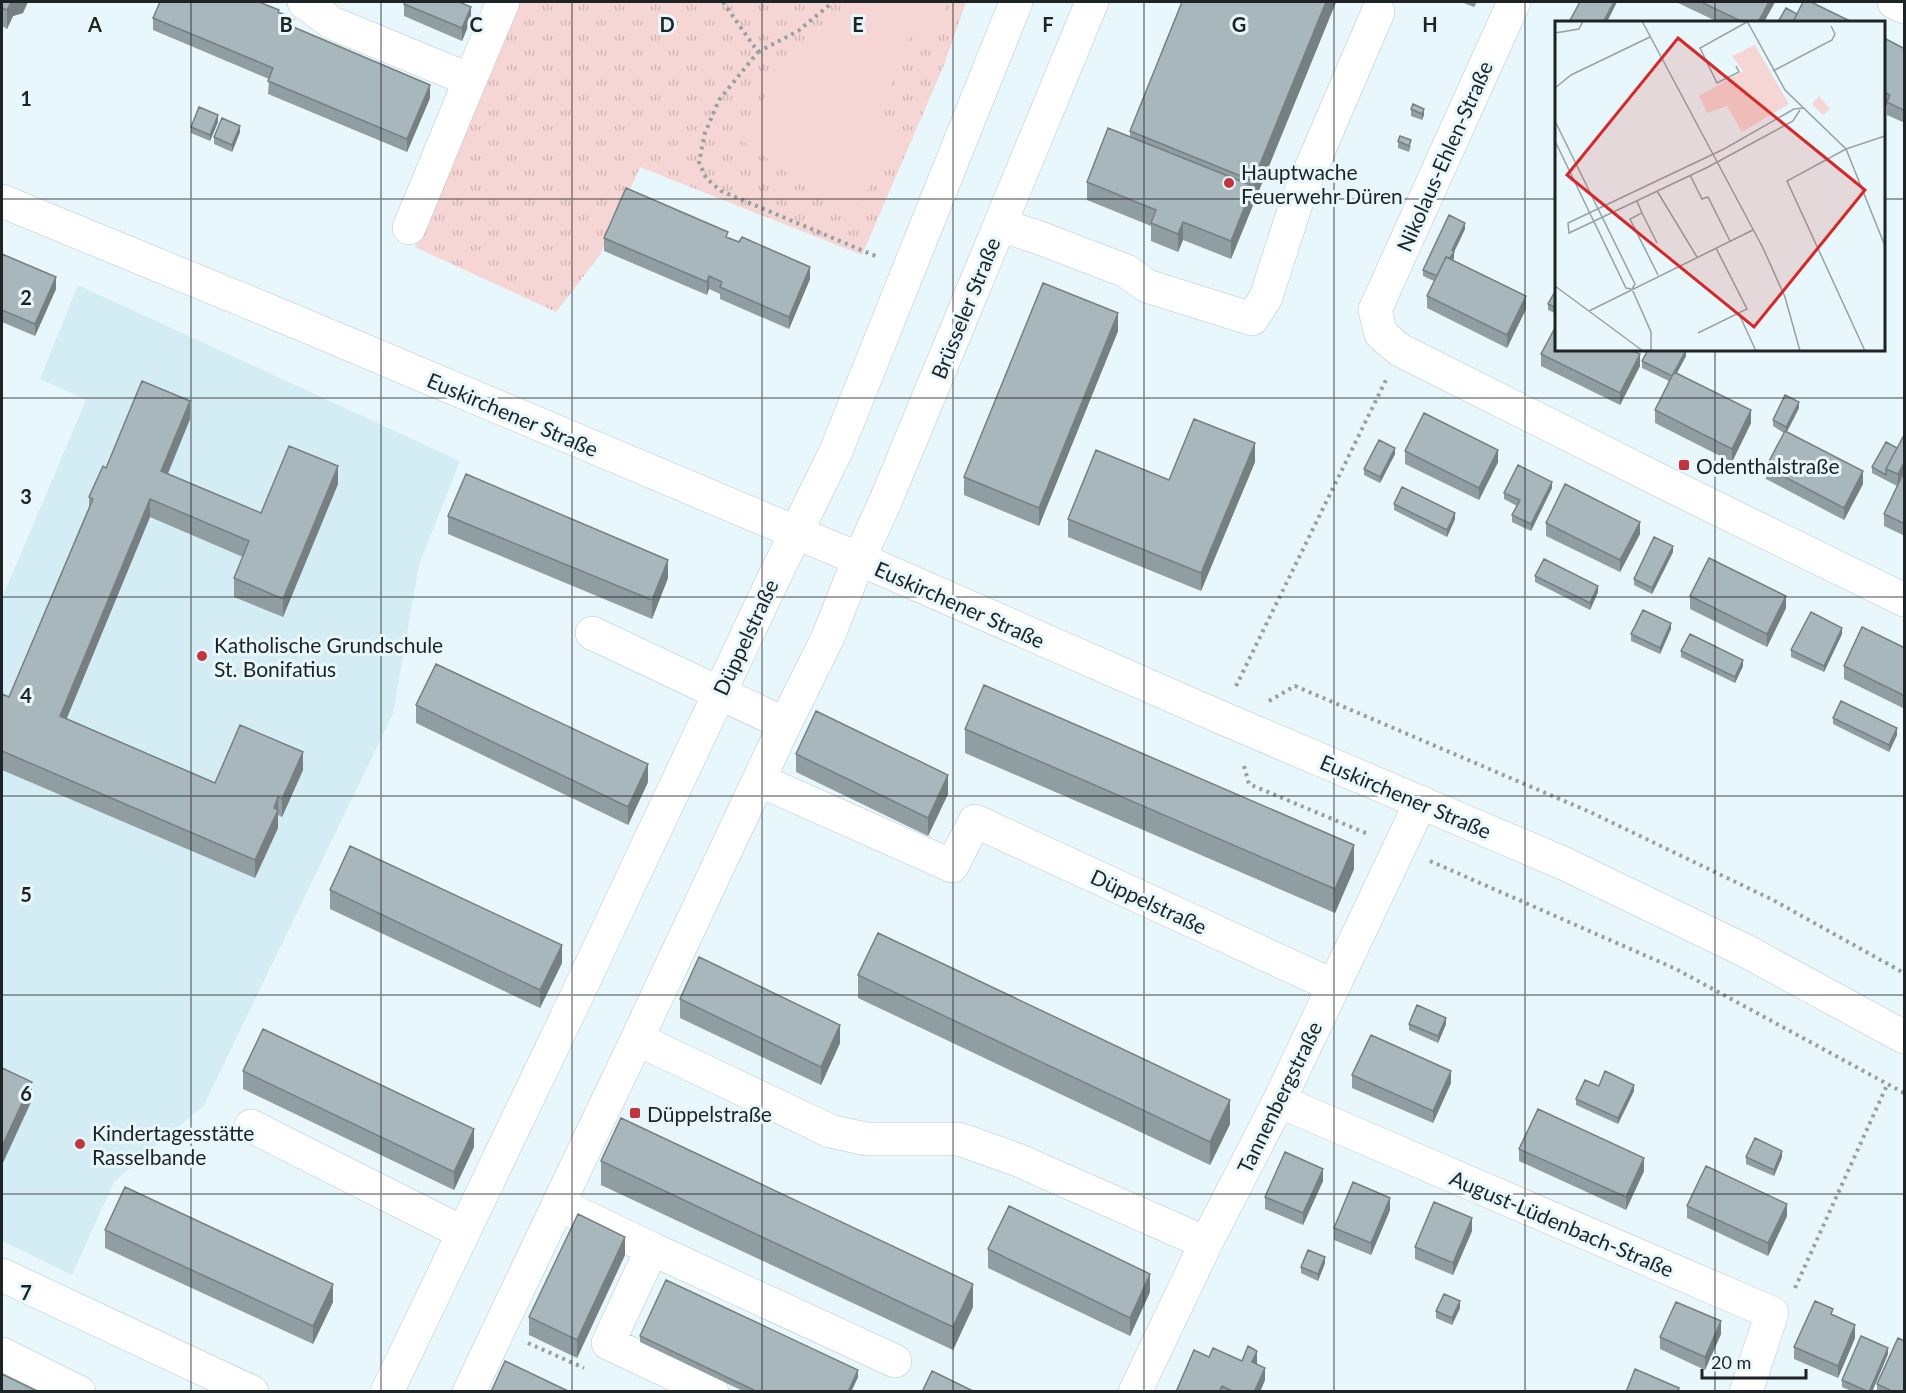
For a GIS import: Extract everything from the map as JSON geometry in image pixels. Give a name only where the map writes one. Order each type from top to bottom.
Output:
[{"type":"street","points":[[304,2],[332,22],[470,80]]},
{"type":"street","points":[[409,228],[503,2]]},
{"type":"street","points":[[795,534],[836,451],[1016,2]]},
{"type":"street","name":"Brüsseler Straße","points":[[785,724],[828,637],[1092,2]]},
{"type":"street","name":"Nikolaus-Ehlen-Straße","points":[[1400,350],[1381,333],[1375,310],[1514,2]]},
{"type":"street","points":[[1894,2],[1905,7]]},
{"type":"street","points":[[1000,225],[1126,271],[1147,285],[1252,319],[1266,297],[1297,201],[1378,12]]},
{"type":"street","name":"Euskirchener Straße","points":[[2,201],[294,321],[795,534],[859,559],[1565,864],[1746,951],[1905,1037]]},
{"type":"street","points":[[1400,350],[1654,478],[1905,600]]},
{"type":"street","name":"Düppelstraße","points":[[387,1392],[795,534]]},
{"type":"street","points":[[469,1392],[785,724],[592,633]]},
{"type":"street","name":"Düppelstraße","points":[[759,780],[952,866],[975,820],[1334,986]]},
{"type":"street","name":"Tannenbergstraße","points":[[1135,1392],[1206,1243],[1279,1101],[1421,802]]},
{"type":"street","points":[[637,1039],[830,1131],[866,1139],[958,1139],[1018,1160],[1206,1243]]},
{"type":"street","name":"August-Lüdenbach-Straße","points":[[1279,1101],[1772,1313]]},
{"type":"street","points":[[251,1126],[463,1233]]},
{"type":"street","points":[[558,1204],[895,1361]]},
{"type":"street","points":[[652,1248],[608,1343],[712,1392]]},
{"type":"street","points":[[2,1275],[252,1392]]},
{"type":"street","points":[[1750,1390],[1772,1313]]},
{"type":"street","points":[[2,1354],[79,1392]]},
{"type":"path","points":[[723,2],[758,52]]},
{"type":"path","points":[[833,2],[798,31],[758,52],[719,100],[705,133],[699,162],[706,178],[722,191],[909,270]]},
{"type":"path","points":[[1400,350],[1226,719],[1249,784],[1400,847],[1676,969],[1905,1093]]},
{"type":"path","points":[[1226,719],[1295,686],[1590,812],[1773,900],[1905,973]]},
{"type":"path","points":[[1772,1313],[1794,1289],[1888,1083]]},
{"type":"path","points":[[498,1329],[593,1372],[608,1343]]},
{"type":"shaded area","name":"Katholische Grundschule St. Bonifatius","points":[[78,285],[460,461],[419,565],[393,714],[204,1105],[114,1182],[72,1275],[2,1241],[2,598],[86,400],[40,379]]},
{"type":"green space","points":[[516,2],[966,2],[944,65],[862,255],[640,167],[600,255],[556,312],[415,247]]},
{"type":"green space","points":[[855,2],[948,2],[933,24],[895,46],[898,53],[892,71],[893,80],[890,92],[878,107],[876,116],[896,123],[896,151],[849,216],[737,137],[770,89],[835,12],[843,16]]},
{"type":"building","points":[[2,2],[11,2],[7,10],[2,8]]},
{"type":"building","points":[[160,2],[259,2],[294,19],[291,26],[430,85],[407,139],[268,81],[273,68],[153,18]]},
{"type":"building","points":[[405,2],[459,2],[471,7],[462,28],[404,4]]},
{"type":"building","points":[[1182,2],[1326,2],[1253,181],[1130,131]]},
{"type":"building","points":[[1580,2],[1614,2],[1604,21],[1570,21]]},
{"type":"building","points":[[1701,2],[1769,2],[1759,21],[1741,21]]},
{"type":"building","points":[[1803,2],[1811,2],[1850,21],[1794,21]]},
{"type":"building","points":[[1786,8],[1797,14],[1794,21],[1779,21]]},
{"type":"building","points":[[1885,39],[1905,49],[1905,111],[1887,102],[1890,95],[1885,92]]},
{"type":"building","points":[[1413,104],[1424,109],[1422,114],[1411,109]]},
{"type":"building","points":[[199,107],[218,115],[210,135],[191,127]]},
{"type":"building","points":[[222,118],[240,126],[232,145],[214,137]]},
{"type":"building","points":[[1108,128],[1253,186],[1231,241],[1183,222],[1178,234],[1151,223],[1156,210],[1087,182]]},
{"type":"building","points":[[1400,136],[1411,140],[1409,146],[1398,141]]},
{"type":"building","points":[[626,188],[728,232],[726,237],[739,242],[742,237],[810,267],[789,317],[720,287],[722,282],[709,276],[707,282],[604,238]]},
{"type":"building","points":[[1449,215],[1465,223],[1452,250],[1454,252],[1450,258],[1446,257],[1437,276],[1423,270]]},
{"type":"building","points":[[2,254],[56,277],[35,324],[2,310]]},
{"type":"building","points":[[1446,257],[1526,296],[1507,335],[1427,296]]},
{"type":"building","points":[[1043,283],[1118,313],[1039,508],[964,477]]},
{"type":"building","points":[[1555,292],[1555,307],[1548,304]]},
{"type":"building","points":[[1555,328],[1555,351],[1633,351],[1640,354],[1620,393],[1541,354]]},
{"type":"building","points":[[1647,351],[1685,351],[1672,376],[1642,361]]},
{"type":"building","points":[[1674,372],[1751,410],[1732,449],[1655,410]]},
{"type":"building","points":[[142,381],[190,401],[161,471],[261,513],[289,446],[338,466],[283,599],[234,578],[249,541],[150,499],[60,716],[215,783],[240,725],[303,752],[282,799],[278,797],[274,808],[278,810],[255,860],[2,751],[2,694],[9,697],[93,499],[89,497],[103,466],[106,468]]},
{"type":"building","points":[[1785,395],[1799,402],[1786,427],[1773,420]]},
{"type":"building","points":[[1424,413],[1498,450],[1479,488],[1405,451]]},
{"type":"building","points":[[1194,419],[1255,443],[1201,573],[1068,519],[1096,450],[1169,480]]},
{"type":"building","points":[[1785,431],[1863,471],[1844,508],[1766,467]]},
{"type":"building","points":[[1905,433],[1905,461],[1898,474],[1886,469]]},
{"type":"building","points":[[1379,440],[1395,448],[1380,477],[1364,469]]},
{"type":"building","points":[[1886,442],[1897,448],[1886,469],[1886,475],[1872,467]]},
{"type":"building","points":[[1518,465],[1552,482],[1531,524],[1512,515],[1520,500],[1504,493]]},
{"type":"building","points":[[466,474],[668,560],[652,600],[448,516]]},
{"type":"building","points":[[1903,474],[1905,475],[1905,524],[1884,514]]},
{"type":"building","points":[[1565,484],[1640,522],[1620,560],[1546,523]]},
{"type":"building","points":[[1402,487],[1455,513],[1447,530],[1394,504]]},
{"type":"building","points":[[1654,537],[1673,546],[1652,588],[1634,579]]},
{"type":"building","points":[[1709,558],[1786,596],[1767,634],[1690,596]]},
{"type":"building","points":[[1544,559],[1598,586],[1590,603],[1535,576]]},
{"type":"building","points":[[1643,610],[1671,623],[1660,648],[1631,634]]},
{"type":"building","points":[[1811,612],[1842,628],[1824,666],[1791,650]]},
{"type":"building","points":[[1862,627],[1905,648],[1905,696],[1844,666]]},
{"type":"building","points":[[1690,634],[1743,660],[1735,677],[1681,651]]},
{"type":"building","points":[[436,664],[648,764],[628,807],[416,705]]},
{"type":"building","points":[[984,685],[1354,845],[1335,889],[965,729]]},
{"type":"building","points":[[1841,701],[1897,728],[1889,745],[1833,718]]},
{"type":"building","points":[[816,711],[948,775],[928,818],[796,754]]},
{"type":"building","points":[[350,846],[562,945],[540,990],[330,890]]},
{"type":"building","points":[[878,933],[1230,1100],[1210,1142],[858,975]]},
{"type":"building","points":[[699,957],[840,1025],[821,1067],[680,999]]},
{"type":"building","points":[[1417,1005],[1446,1018],[1438,1036],[1409,1024]]},
{"type":"building","points":[[263,1029],[474,1129],[454,1172],[243,1071]]},
{"type":"building","points":[[1371,1035],[1451,1071],[1433,1111],[1352,1075]]},
{"type":"building","points":[[2,1068],[32,1082],[2,1146]]},
{"type":"building","points":[[1605,1071],[1634,1085],[1618,1118],[1576,1099],[1585,1080],[1599,1086]]},
{"type":"building","points":[[1538,1109],[1644,1158],[1626,1197],[1519,1149]]},
{"type":"building","points":[[621,1118],[973,1284],[953,1327],[601,1161]]},
{"type":"building","points":[[1755,1138],[1782,1151],[1774,1170],[1746,1157]]},
{"type":"building","points":[[1285,1152],[1323,1169],[1303,1213],[1265,1197]]},
{"type":"building","points":[[1706,1166],[1787,1204],[1768,1243],[1687,1206]]},
{"type":"building","points":[[1353,1182],[1390,1198],[1371,1243],[1334,1228]]},
{"type":"building","points":[[125,1187],[333,1284],[313,1326],[105,1230]]},
{"type":"building","points":[[1434,1202],[1472,1218],[1453,1263],[1415,1247]]},
{"type":"building","points":[[1009,1206],[1150,1274],[1130,1318],[988,1249]]},
{"type":"building","points":[[578,1214],[625,1237],[577,1340],[529,1317]]},
{"type":"building","points":[[1308,1250],[1325,1257],[1318,1274],[1301,1267]]},
{"type":"building","points":[[666,1280],[858,1370],[848,1392],[758,1392],[640,1336]]},
{"type":"building","points":[[1444,1294],[1460,1301],[1452,1318],[1436,1311]]},
{"type":"building","points":[[1815,1301],[1833,1309],[1831,1314],[1855,1325],[1838,1366],[1794,1347]]},
{"type":"building","points":[[1676,1302],[1721,1321],[1705,1357],[1660,1337]]},
{"type":"building","points":[[1861,1336],[1888,1348],[1869,1392],[1842,1380]]},
{"type":"building","points":[[1898,1338],[1905,1341],[1905,1392],[1894,1392],[1877,1384]]},
{"type":"building","points":[[1248,1346],[1257,1351],[1252,1362],[1265,1368],[1254,1392],[1234,1392],[1222,1386],[1219,1392],[1176,1392],[1194,1350],[1209,1357],[1213,1348],[1242,1361]]},
{"type":"building","points":[[505,1361],[570,1392],[491,1392]]},
{"type":"building","points":[[1635,1369],[1679,1388],[1678,1392],[1626,1392]]},
{"type":"building","points":[[932,1371],[975,1392],[922,1392]]},
{"type":"building","points":[[2,1374],[39,1392],[2,1392]]},
{"type":"place","name":"Hauptwache Feuerwehr Düren","points":[[1229,183]]},
{"type":"place","name":"Odenthalstraße","points":[[1684,465]]},
{"type":"place","name":"Katholische Grundschule St. Bonifatius","points":[[202,656]]},
{"type":"place","name":"Düppelstraße","points":[[635,1113]]},
{"type":"place","name":"Kindertagesstätte Rasselbande","points":[[80,1144]]}]
